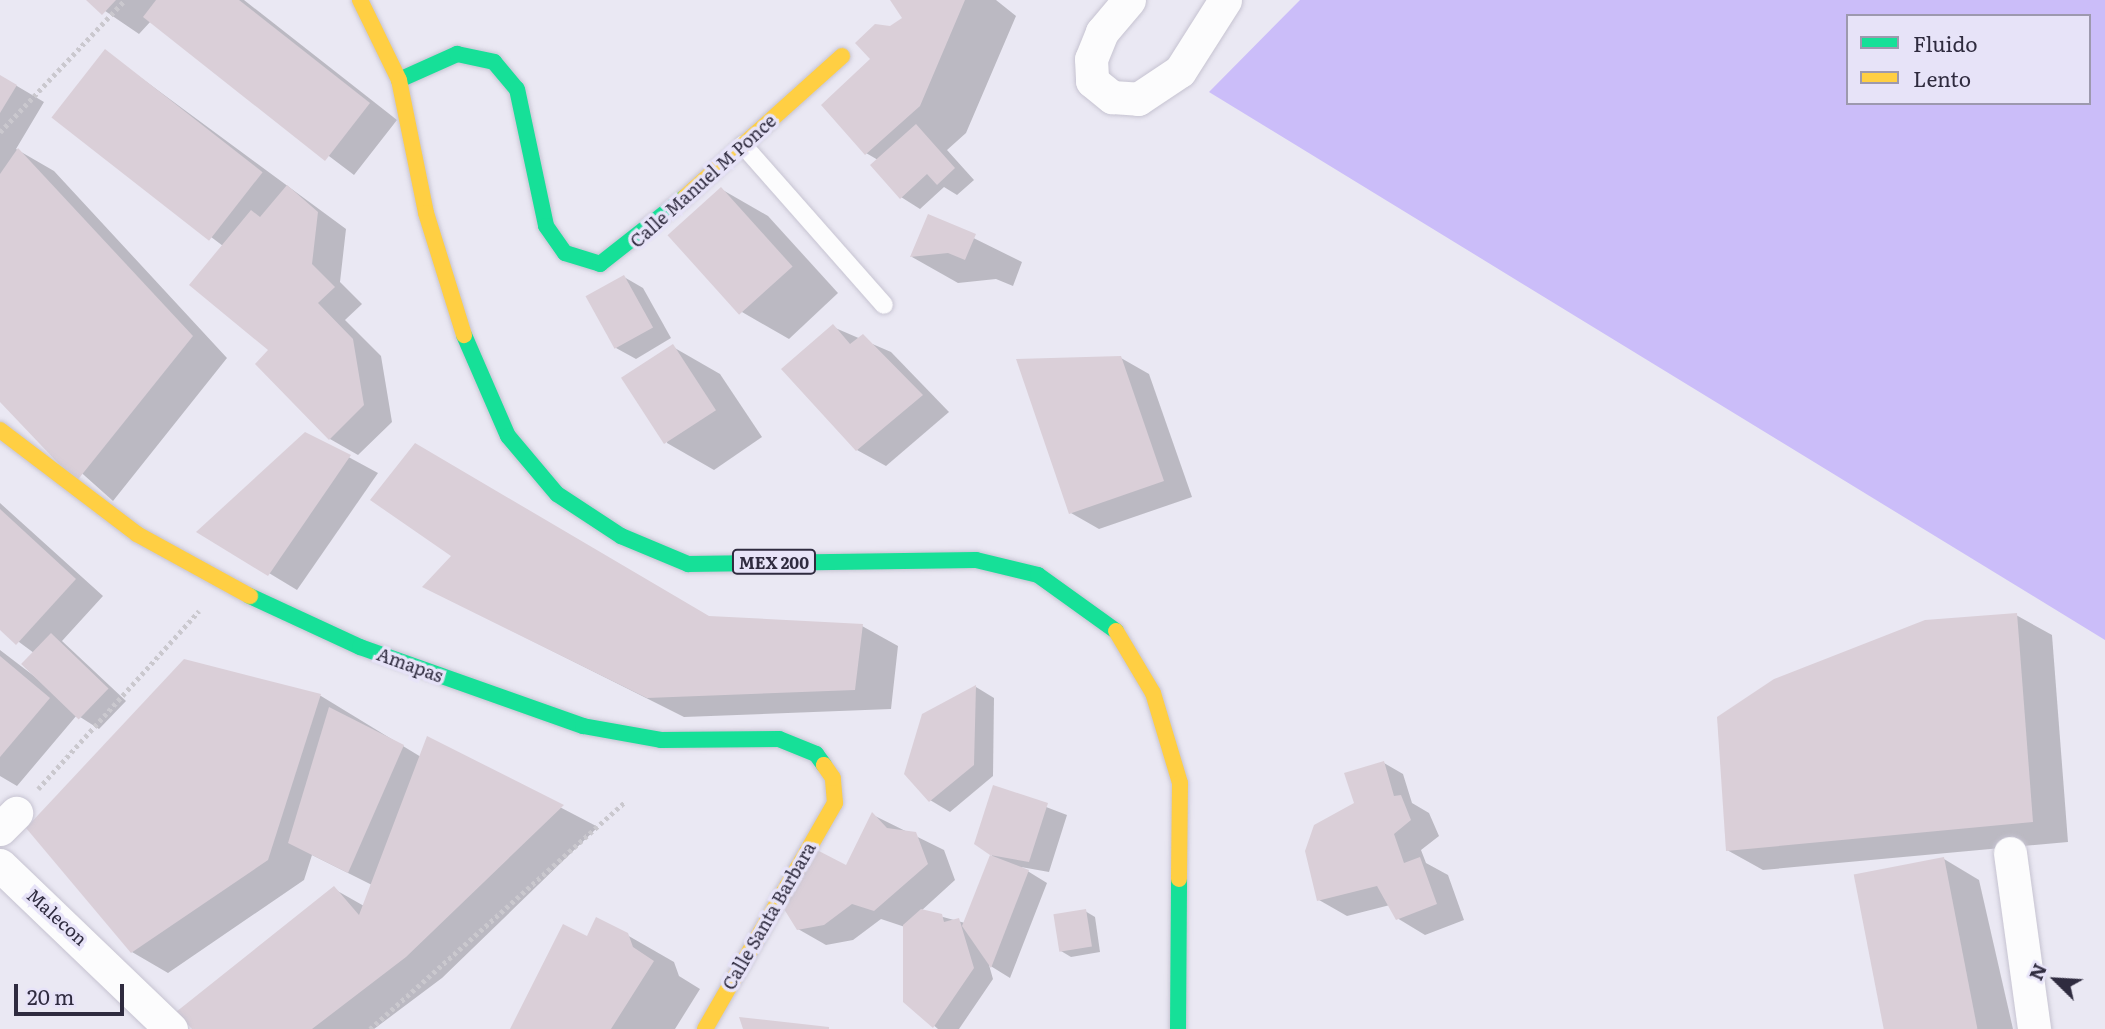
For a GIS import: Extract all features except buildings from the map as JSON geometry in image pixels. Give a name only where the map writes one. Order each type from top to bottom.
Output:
[{"type":"main road","name":"MEX 200","points":[[360,0],[399,80],[426,213],[475,372],[508,436],[557,494],[621,536],[688,564],[976,560],[1038,575],[1113,626],[1153,693],[1180,783],[1178,1029]]},
{"type":"main road","name":"Calle Manuel M Ponce","points":[[399,80],[457,54],[494,62],[517,89],[546,226],[565,253],[600,264],[628,248],[842,56]]},
{"type":"main road","name":"Amapas","points":[[0,430],[137,534],[223,584],[360,647],[583,726],[661,740],[779,739],[816,754],[833,778],[835,803]]},
{"type":"main road","name":"Calle Santa Barbara","points":[[705,1029],[835,803]]},
{"type":"street","points":[[1129,0],[1102,32],[1091,59],[1092,81],[1112,97],[1138,99],[1180,71],[1225,0]]},
{"type":"street","points":[[2010,853],[2034,1029]]},
{"type":"street","name":"Malecon","points":[[0,865],[171,1029]]},
{"type":"lane","points":[[743,145],[884,306]]},
{"type":"path","points":[[0,132],[125,0]]},
{"type":"path","points":[[8,821],[223,584]]},
{"type":"path","points":[[370,1029],[624,803]]},
{"type":"shaded area","points":[[1300,0],[2105,0],[2105,640],[1209,92]]},
{"type":"traffic: fast","points":[[399,80],[457,54],[494,62],[517,89],[546,226],[565,253],[600,264],[685,197]]},
{"type":"traffic: fast","points":[[464,335],[508,436],[557,494],[621,536],[688,564],[976,560],[1038,575],[1116,631]]},
{"type":"traffic: fast","points":[[250,596],[360,647],[583,726],[661,740],[779,739],[816,754],[824,765]]},
{"type":"traffic: fast","points":[[1178,1029],[1179,879]]},
{"type":"traffic: slow","points":[[360,0],[399,80],[426,213],[464,335]]},
{"type":"traffic: slow","points":[[685,197],[842,56]]},
{"type":"traffic: slow","points":[[0,430],[137,534],[250,596]]},
{"type":"traffic: slow","points":[[1116,631],[1153,693],[1180,783],[1179,879]]},
{"type":"traffic: slow","points":[[705,1029],[835,803],[833,778],[824,765]]}]
